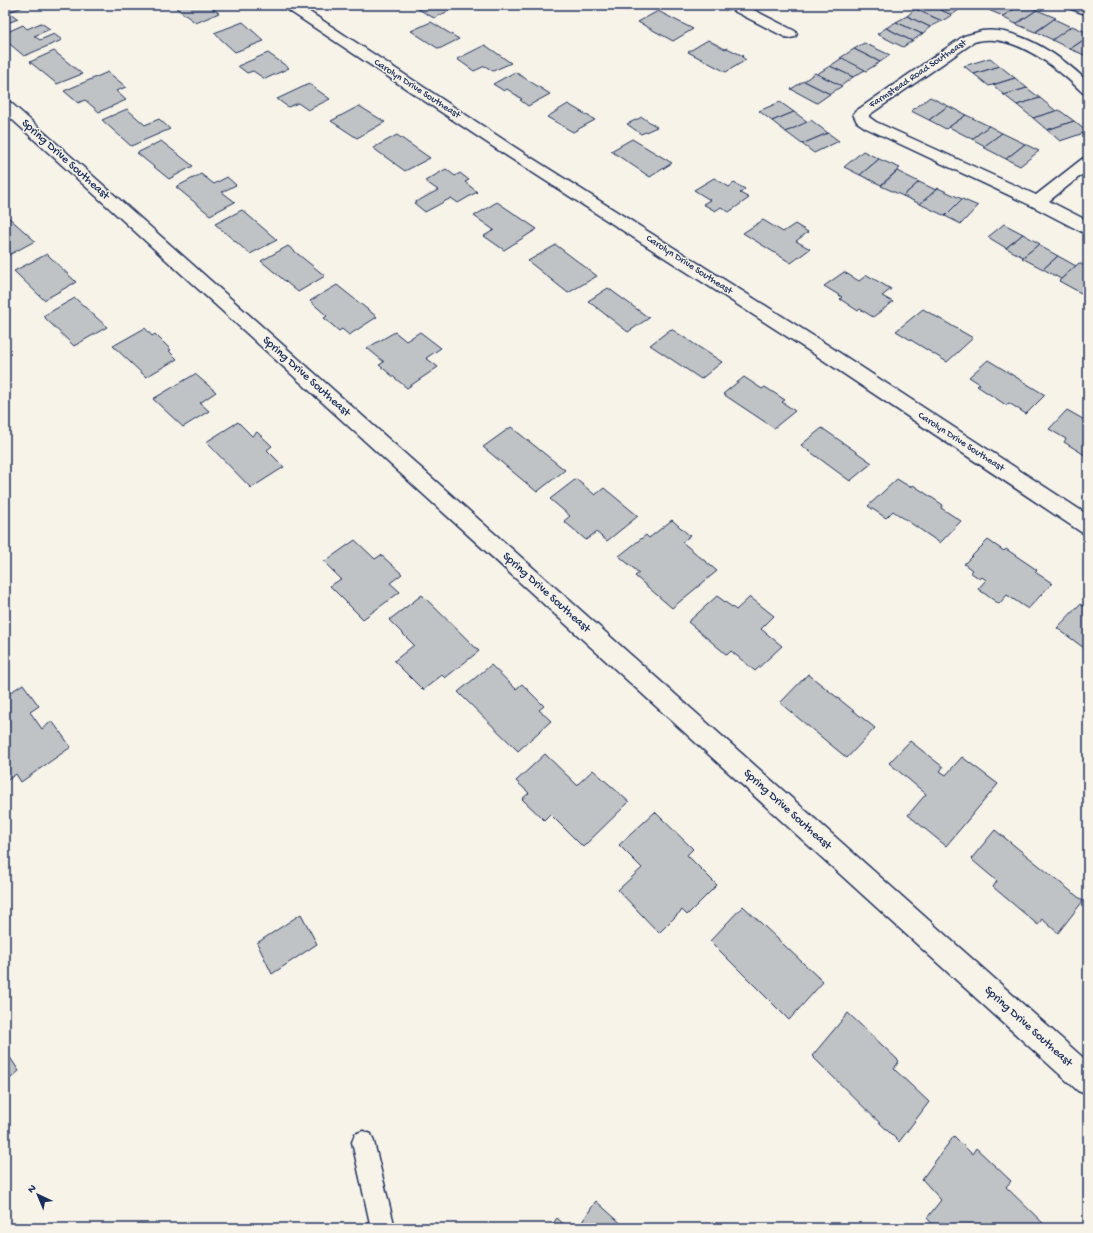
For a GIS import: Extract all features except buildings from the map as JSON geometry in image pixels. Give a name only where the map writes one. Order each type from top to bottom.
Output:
[{"type":"street","name":"Carolyn Drive Southeast","points":[[290,5],[510,151],[820,349],[1088,526]]},
{"type":"street","points":[[733,5],[790,34]]},
{"type":"street","points":[[1074,5],[1088,11]]},
{"type":"street","name":"Farmstead Road Southeast","points":[[1088,90],[1066,69],[1032,49],[1012,40],[995,35],[980,36],[969,39],[861,114],[862,120],[871,125],[1038,202],[1088,228]]},
{"type":"street","name":"Spring Drive Southeast","points":[[5,106],[1088,1082]]},
{"type":"street","points":[[1038,202],[1088,162]]},
{"type":"lane","points":[[363,1142],[384,1228]]}]
